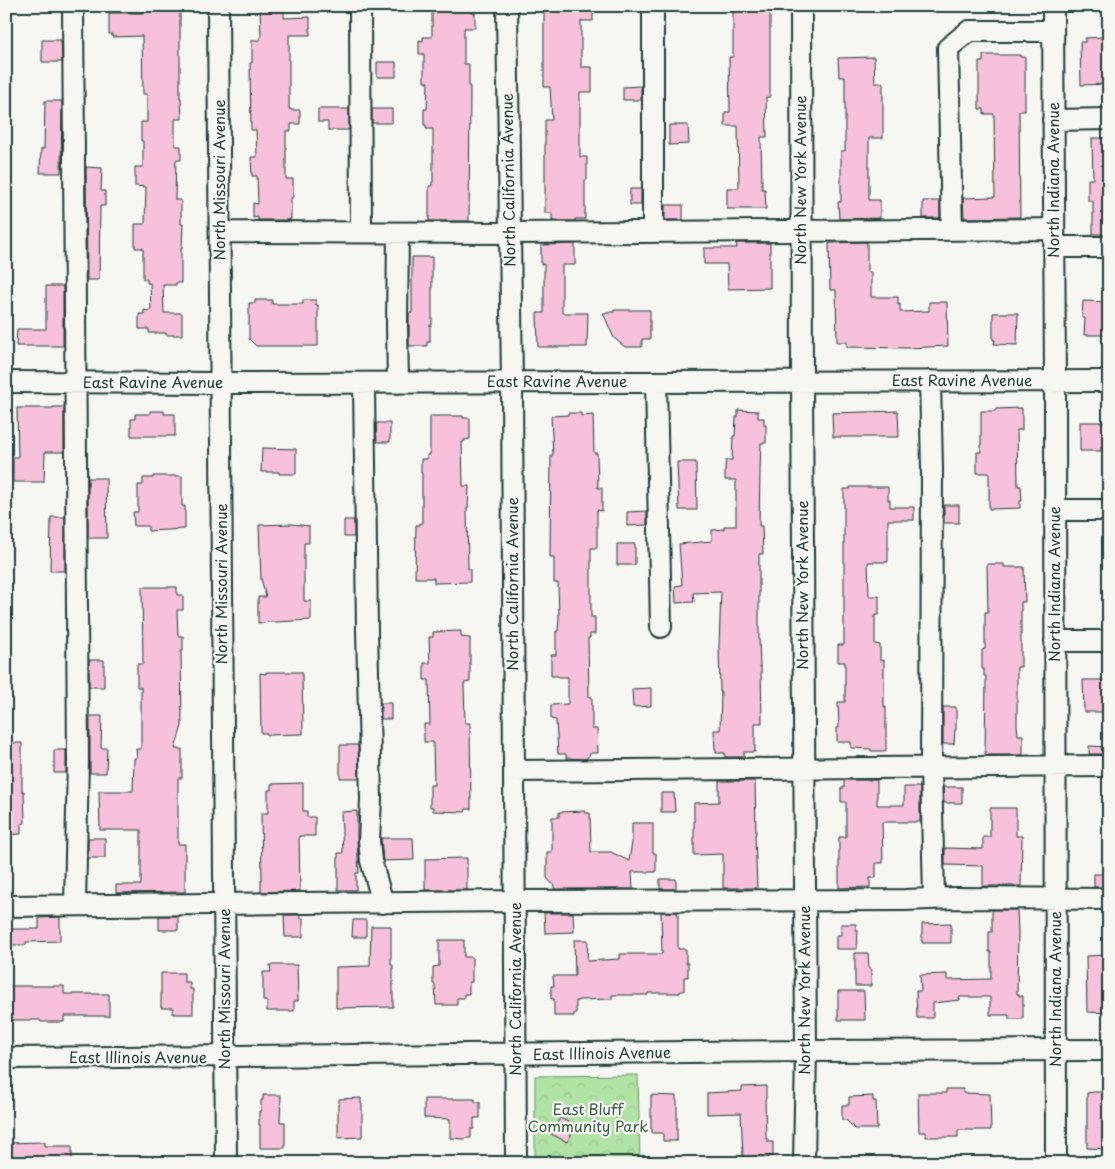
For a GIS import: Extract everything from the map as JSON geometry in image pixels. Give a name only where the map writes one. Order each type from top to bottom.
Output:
[{"type":"street","points":[[73,6],[78,750],[75,905]]},
{"type":"street","name":"North Missouri Avenue","points":[[218,6],[226,1163]]},
{"type":"street","points":[[360,6],[361,232]]},
{"type":"street","name":"North California Avenue","points":[[507,6],[512,383],[516,1163]]},
{"type":"street","points":[[652,232],[653,6]]},
{"type":"street","name":"North New York Avenue","points":[[801,6],[806,1051],[804,1163]]},
{"type":"street","name":"North Indiana Avenue","points":[[1053,6],[1056,1163]]},
{"type":"street","points":[[952,230],[948,48],[968,31],[1053,31]]},
{"type":"street","points":[[1053,120],[1109,119]]},
{"type":"street","points":[[220,232],[510,233],[952,230],[1054,238],[1109,246]]},
{"type":"street","points":[[398,233],[398,383]]},
{"type":"street","points":[[930,381],[932,468],[931,767],[934,899]]},
{"type":"street","name":"East Ravine Avenue","points":[[6,382],[1109,381]]},
{"type":"street","points":[[656,382],[661,626]]},
{"type":"street","points":[[364,383],[371,799],[368,840],[371,861],[383,903]]},
{"type":"street","points":[[1055,510],[1109,510]]},
{"type":"street","points":[[1055,641],[1109,641]]},
{"type":"street","points":[[514,771],[1109,766]]},
{"type":"street","points":[[6,906],[515,901],[905,900],[955,898],[1109,899]]},
{"type":"street","name":"East Illinois Avenue","points":[[6,1058],[1109,1050]]},
{"type":"green space","name":"East Bluff Community Park","points":[[638,1075],[640,1163],[535,1163],[535,1076]]},
{"type":"building","points":[[143,6],[180,6],[180,98],[182,119],[175,119],[175,146],[181,146],[181,160],[176,160],[175,200],[181,200],[181,224],[183,224],[181,283],[163,285],[164,313],[182,313],[182,335],[149,333],[149,329],[139,329],[139,314],[144,314],[144,310],[151,310],[150,283],[147,283],[147,279],[143,279],[143,248],[135,248],[135,224],[145,224],[146,187],[135,186],[135,167],[143,167],[141,122],[147,122],[147,94],[143,94],[142,36],[112,37],[112,34],[109,34],[109,13],[143,13]]},
{"type":"building","points":[[260,6],[284,6],[284,18],[310,17],[310,35],[289,35],[289,109],[300,110],[300,124],[291,124],[291,131],[286,131],[286,179],[293,179],[291,219],[288,220],[258,220],[258,217],[253,218],[253,203],[258,204],[258,202],[257,176],[252,176],[251,157],[257,157],[256,130],[251,130],[250,63],[252,63],[252,40],[260,40],[261,37]]},
{"type":"building","points":[[432,6],[472,6],[472,13],[475,13],[475,28],[464,28],[464,64],[469,64],[470,87],[469,221],[429,221],[429,186],[432,186],[433,182],[433,129],[426,129],[426,125],[424,125],[424,109],[427,109],[428,82],[424,82],[424,54],[419,54],[419,40],[423,41],[423,37],[432,37]]},
{"type":"building","points":[[544,6],[593,6],[593,21],[581,21],[581,67],[592,67],[592,92],[580,92],[580,157],[587,157],[587,180],[585,180],[585,219],[575,219],[575,221],[552,221],[552,213],[545,213],[545,120],[552,120],[550,87],[544,87]]},
{"type":"building","points":[[733,6],[770,6],[770,97],[766,97],[767,137],[761,137],[762,189],[765,189],[766,209],[727,209],[727,188],[739,188],[738,126],[725,126],[725,112],[730,112],[729,57],[733,57]]},
{"type":"building","points":[[1105,37],[1106,84],[1081,85],[1080,42],[1085,42],[1085,38]]},
{"type":"building","points":[[42,40],[61,40],[62,62],[42,62]]},
{"type":"building","points":[[983,55],[1020,55],[1020,57],[1025,57],[1025,111],[1019,111],[1020,217],[964,218],[963,198],[995,197],[994,114],[984,114],[984,109],[979,109],[979,62],[983,62]]},
{"type":"building","points":[[874,57],[875,83],[883,83],[883,138],[869,138],[869,200],[880,200],[880,218],[839,219],[841,151],[845,151],[845,77],[839,77],[838,58]]},
{"type":"building","points":[[377,62],[396,62],[396,77],[377,77]]},
{"type":"building","points":[[641,86],[641,100],[623,100],[623,87]]},
{"type":"building","points":[[45,101],[62,101],[61,173],[40,173],[41,149],[44,149]]},
{"type":"building","points":[[318,109],[349,109],[349,130],[328,130],[328,122],[318,122]]},
{"type":"building","points":[[372,109],[392,109],[392,123],[372,123]]},
{"type":"building","points":[[669,125],[688,125],[689,144],[669,145]]},
{"type":"building","points":[[1092,138],[1109,138],[1109,234],[1093,234],[1093,201],[1088,201],[1088,179],[1093,179]]},
{"type":"building","points":[[86,167],[102,168],[101,191],[105,191],[105,206],[100,206],[99,280],[87,280]]},
{"type":"building","points":[[630,189],[641,189],[641,205],[630,205]]},
{"type":"building","points":[[923,201],[940,201],[940,218],[923,218]]},
{"type":"building","points":[[665,205],[683,205],[683,220],[665,220]]},
{"type":"building","points":[[867,242],[867,272],[871,272],[871,297],[898,297],[900,312],[929,311],[929,302],[947,302],[948,346],[908,348],[847,347],[847,342],[837,342],[836,290],[830,290],[829,243]]},
{"type":"building","points":[[736,243],[770,243],[770,288],[728,289],[727,264],[704,264],[704,248],[737,248]]},
{"type":"building","points":[[575,244],[575,265],[562,265],[562,313],[588,313],[587,347],[538,347],[537,313],[544,313],[544,264],[541,265],[541,245]]},
{"type":"building","points":[[412,257],[432,257],[432,325],[430,325],[430,342],[427,342],[427,346],[409,346],[409,313],[412,313]]},
{"type":"building","points":[[46,286],[63,286],[63,346],[16,346],[17,329],[46,329]]},
{"type":"building","points":[[255,300],[272,300],[272,304],[303,304],[303,300],[316,300],[316,305],[318,305],[318,346],[256,346],[249,339],[249,303],[255,303]]},
{"type":"building","points":[[1083,301],[1109,302],[1109,335],[1084,335]]},
{"type":"building","points":[[614,310],[650,310],[650,339],[642,339],[642,347],[625,347],[614,338],[603,313],[614,312]]},
{"type":"building","points":[[993,313],[1018,313],[1017,345],[994,344]]},
{"type":"building","points":[[64,407],[64,452],[45,452],[44,482],[13,482],[13,457],[18,457],[17,408]]},
{"type":"building","points":[[1022,408],[1022,430],[1017,430],[1018,486],[1021,486],[1022,501],[1020,501],[1020,508],[989,509],[989,473],[977,473],[977,452],[981,452],[981,411]]},
{"type":"building","points":[[738,410],[758,411],[758,418],[764,418],[764,425],[766,425],[766,443],[761,443],[759,526],[762,526],[763,554],[759,554],[762,723],[755,723],[755,752],[744,752],[744,757],[725,757],[725,753],[716,753],[714,730],[720,730],[719,646],[721,592],[693,593],[694,602],[676,603],[675,586],[682,585],[679,544],[712,541],[712,530],[724,529],[724,526],[736,526],[736,480],[725,480],[725,467],[726,460],[732,460],[733,436],[735,436]]},
{"type":"building","points":[[150,411],[164,411],[164,414],[175,414],[175,436],[131,436],[131,419],[135,419],[135,414],[150,414]]},
{"type":"building","points":[[898,411],[899,437],[833,437],[832,413]]},
{"type":"building","points":[[568,413],[581,413],[581,416],[593,415],[594,453],[597,453],[598,488],[602,488],[602,511],[597,510],[597,548],[591,548],[591,617],[595,617],[595,634],[590,634],[590,638],[588,638],[589,697],[592,697],[592,729],[597,729],[598,753],[591,753],[586,759],[566,758],[566,754],[558,754],[556,720],[551,719],[551,705],[568,704],[568,677],[551,676],[551,655],[556,655],[556,631],[558,631],[559,618],[558,583],[554,583],[554,557],[550,557],[551,455],[553,455],[551,416],[568,415]]},
{"type":"building","points":[[430,416],[463,416],[463,418],[470,418],[470,439],[462,442],[463,486],[469,486],[467,508],[470,582],[434,583],[434,578],[415,578],[416,525],[422,523],[421,459],[427,459],[427,455],[430,455]]},
{"type":"building","points":[[1080,422],[1109,422],[1109,446],[1101,447],[1101,451],[1080,451]]},
{"type":"building","points":[[376,423],[390,423],[390,442],[377,442]]},
{"type":"building","points":[[262,448],[296,449],[296,474],[261,472]]},
{"type":"building","points":[[677,462],[696,462],[697,510],[679,510]]},
{"type":"building","points":[[153,476],[182,476],[182,506],[185,506],[185,529],[148,531],[148,526],[134,526],[133,512],[138,512],[138,485],[143,485],[143,478],[153,478]]},
{"type":"building","points":[[88,478],[106,478],[107,538],[88,538]]},
{"type":"building","points":[[850,487],[888,487],[890,507],[914,507],[914,520],[888,520],[888,562],[868,562],[869,596],[879,596],[879,615],[875,615],[875,644],[880,645],[880,661],[884,660],[886,751],[851,748],[851,742],[837,742],[837,728],[839,728],[838,702],[845,702],[845,662],[838,662],[838,645],[844,645],[844,489],[850,489]]},
{"type":"building","points":[[944,505],[959,505],[959,523],[944,523]]},
{"type":"building","points":[[647,511],[647,525],[627,526],[627,512]]},
{"type":"building","points":[[51,517],[65,517],[65,571],[50,571]]},
{"type":"building","points":[[344,520],[354,520],[354,537],[344,537]]},
{"type":"building","points":[[292,524],[309,526],[309,543],[304,543],[304,601],[311,601],[311,620],[258,623],[258,597],[266,597],[261,579],[259,525]]},
{"type":"building","points":[[617,544],[635,544],[635,565],[617,565]]},
{"type":"building","points":[[987,564],[1004,564],[1004,567],[1024,567],[1025,602],[1021,602],[1021,667],[1017,667],[1017,725],[1018,735],[1023,735],[1023,755],[985,755],[986,676],[984,676],[984,669],[982,669],[982,650],[985,649],[985,612],[988,612]]},
{"type":"building","points":[[142,587],[177,587],[177,595],[183,595],[183,610],[177,610],[178,636],[183,636],[183,651],[181,651],[182,726],[175,749],[182,749],[182,778],[178,778],[178,844],[185,844],[185,892],[116,893],[116,885],[141,885],[141,830],[100,830],[99,791],[133,791],[134,758],[137,758],[136,749],[141,749],[141,687],[137,687],[137,664],[143,664]]},
{"type":"building","points":[[461,631],[461,637],[470,638],[470,682],[464,683],[465,723],[470,723],[471,809],[466,809],[465,812],[433,811],[433,807],[430,807],[430,785],[434,785],[433,742],[424,742],[424,724],[430,724],[429,680],[424,680],[424,663],[430,663],[429,637],[433,637],[433,632]]},
{"type":"building","points":[[89,660],[104,660],[104,687],[89,687]]},
{"type":"building","points":[[266,672],[302,672],[303,734],[267,735],[267,733],[261,733],[260,673],[266,674]]},
{"type":"building","points":[[1083,680],[1107,680],[1108,712],[1084,712]]},
{"type":"building","points":[[651,688],[651,706],[633,707],[632,689]]},
{"type":"building","points":[[381,703],[391,703],[391,719],[381,719]]},
{"type":"building","points":[[943,707],[956,707],[954,744],[943,744]]},
{"type":"building","points":[[90,716],[102,716],[101,748],[107,748],[106,773],[90,773]]},
{"type":"building","points":[[6,743],[22,743],[22,791],[24,791],[25,823],[21,824],[21,834],[6,835]]},
{"type":"building","points":[[340,745],[358,745],[359,778],[340,778]]},
{"type":"building","points":[[1089,746],[1109,747],[1109,754],[1089,754]]},
{"type":"building","points":[[54,750],[66,750],[66,773],[54,773]]},
{"type":"building","points":[[844,780],[877,780],[877,805],[904,805],[904,787],[920,787],[920,822],[882,822],[883,863],[876,863],[876,878],[870,878],[870,887],[839,888],[839,837],[846,837],[846,802],[841,802],[841,788],[844,788]]},
{"type":"building","points":[[719,781],[755,781],[757,888],[723,888],[723,854],[694,855],[694,803],[719,802]]},
{"type":"building","points":[[303,783],[303,811],[307,811],[307,817],[315,817],[315,836],[299,836],[300,891],[261,892],[261,813],[268,813],[268,790],[271,790],[271,784]]},
{"type":"building","points":[[943,787],[962,787],[962,803],[944,803]]},
{"type":"building","points":[[661,793],[674,793],[675,812],[661,812]]},
{"type":"building","points":[[990,808],[1016,808],[1016,836],[1022,836],[1021,886],[983,886],[983,866],[945,865],[945,848],[983,849],[983,837],[990,837]]},
{"type":"building","points":[[357,811],[359,873],[356,873],[356,890],[338,890],[338,853],[343,853],[341,812]]},
{"type":"building","points":[[585,811],[585,813],[590,813],[591,852],[611,852],[629,861],[632,823],[653,823],[653,853],[656,853],[656,872],[632,872],[633,889],[554,889],[554,886],[547,878],[547,852],[552,852],[552,817],[559,817],[559,812]]},
{"type":"building","points":[[88,838],[105,838],[105,858],[88,858]]},
{"type":"building","points":[[381,838],[413,838],[414,860],[383,861]]},
{"type":"building","points":[[467,858],[467,890],[425,890],[425,859]]},
{"type":"building","points":[[1094,874],[1109,874],[1109,887],[1094,887]]},
{"type":"building","points":[[660,879],[676,879],[676,889],[660,889]]},
{"type":"building","points":[[992,910],[1017,910],[1017,994],[1023,996],[1023,1019],[1009,1019],[1009,1015],[990,1015],[990,997],[959,997],[960,1000],[933,1003],[933,1018],[917,1018],[916,991],[921,991],[920,975],[947,974],[947,980],[991,979],[989,932],[992,932]]},
{"type":"building","points":[[661,912],[677,912],[678,914],[678,949],[686,949],[686,963],[688,963],[688,977],[684,977],[684,991],[680,991],[680,993],[648,993],[648,995],[612,995],[612,999],[578,1000],[576,1001],[576,1013],[574,1013],[574,1016],[554,1016],[554,999],[551,999],[551,986],[554,986],[553,976],[575,976],[574,940],[588,940],[587,961],[620,959],[620,954],[662,954]]},
{"type":"building","points":[[544,913],[573,913],[574,932],[545,933]]},
{"type":"building","points":[[284,915],[300,915],[300,918],[303,918],[303,937],[285,937]]},
{"type":"building","points":[[159,916],[178,916],[178,930],[159,930]]},
{"type":"building","points":[[60,917],[60,941],[26,942],[26,945],[9,945],[9,929],[39,929],[39,918]]},
{"type":"building","points":[[353,920],[366,920],[366,937],[352,937]]},
{"type":"building","points":[[951,923],[951,943],[922,943],[922,924]]},
{"type":"building","points":[[841,924],[856,924],[856,930],[858,930],[857,949],[836,949],[836,935],[841,935]]},
{"type":"building","points":[[371,926],[391,926],[393,1007],[336,1008],[336,967],[370,966]]},
{"type":"building","points":[[439,940],[464,940],[464,957],[472,957],[472,982],[469,982],[469,994],[464,994],[464,998],[457,998],[457,1005],[436,1005],[433,967],[439,966]]},
{"type":"building","points":[[855,953],[868,953],[869,969],[871,969],[871,986],[855,986]]},
{"type":"building","points":[[1109,955],[1109,1013],[1087,1012],[1086,956]]},
{"type":"building","points":[[270,965],[297,965],[298,1001],[294,1001],[294,1011],[267,1011],[267,1001],[263,1001],[263,972],[271,972]]},
{"type":"building","points":[[161,973],[184,973],[184,982],[190,982],[190,989],[193,989],[193,1014],[173,1014],[173,1008],[161,1008]]},
{"type":"building","points":[[6,986],[64,986],[64,994],[109,994],[109,1016],[64,1016],[64,1022],[8,1020],[8,1015],[6,1015]]},
{"type":"building","points":[[838,991],[864,991],[865,1020],[838,1020]]},
{"type":"building","points":[[766,1086],[766,1139],[768,1139],[768,1142],[773,1142],[773,1156],[769,1156],[769,1158],[745,1158],[743,1157],[741,1113],[707,1114],[707,1093],[742,1091],[742,1087]]},
{"type":"building","points":[[946,1089],[963,1089],[963,1093],[990,1094],[991,1130],[958,1130],[958,1137],[926,1137],[926,1132],[919,1132],[918,1093],[946,1093]]},
{"type":"building","points":[[1109,1092],[1109,1149],[1087,1148],[1087,1093]]},
{"type":"building","points":[[263,1095],[281,1095],[280,1122],[285,1122],[285,1148],[260,1148],[259,1111],[261,1111]]},
{"type":"building","points":[[651,1095],[676,1096],[677,1141],[663,1141],[663,1133],[652,1133]]},
{"type":"building","points":[[873,1096],[873,1101],[876,1101],[877,1129],[855,1129],[846,1120],[842,1120],[842,1105],[849,1105],[849,1097]]},
{"type":"building","points":[[361,1098],[362,1137],[338,1138],[339,1099]]},
{"type":"building","points":[[424,1099],[475,1099],[475,1102],[480,1102],[480,1118],[474,1118],[474,1129],[471,1129],[471,1138],[450,1138],[450,1119],[424,1118]]},
{"type":"building","points":[[560,1118],[576,1126],[567,1142],[551,1134]]},
{"type":"building","points":[[45,1142],[45,1146],[72,1146],[72,1163],[6,1163],[6,1143]]}]
